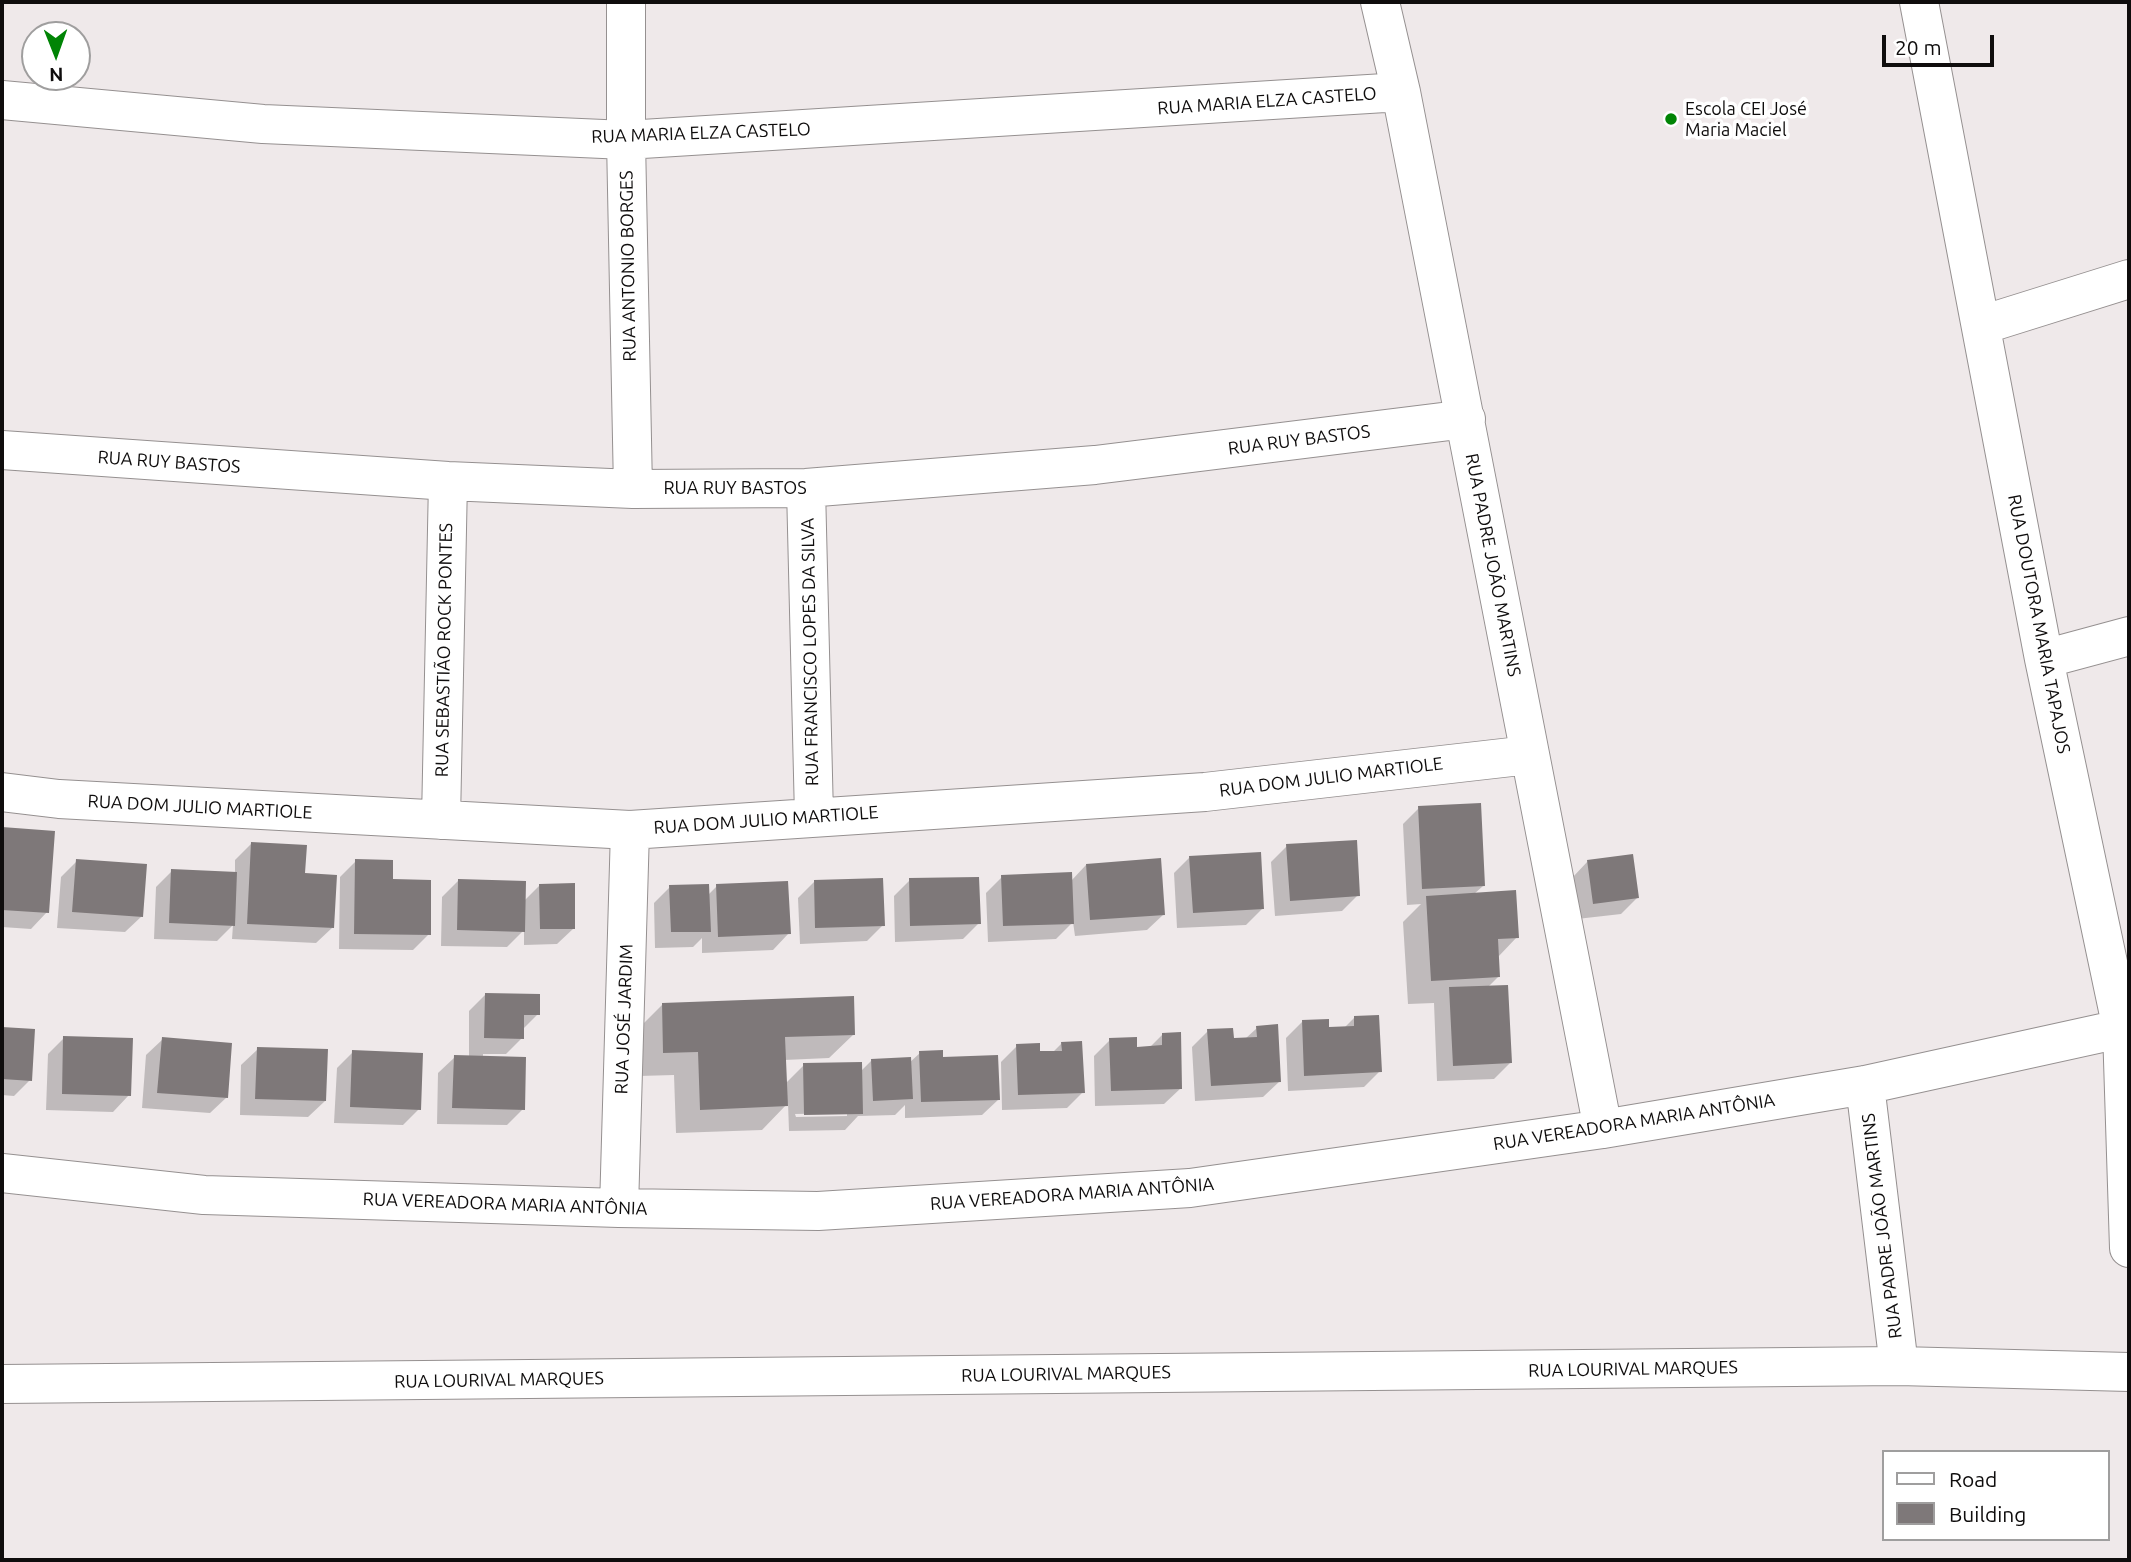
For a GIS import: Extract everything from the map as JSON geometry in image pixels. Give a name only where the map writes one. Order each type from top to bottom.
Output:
[{"type":"street","name":"RUA ANTONIO BORGES","points":[[626,2],[633,489]]},
{"type":"street","name":"RUA PADRE JOÃO MARTINS","points":[[1380,2],[1401,92],[1466,419],[1603,1129]]},
{"type":"street","name":"RUA DOUTORA MARIA TAPAJOS","points":[[1919,2],[2044,659],[2125,1028],[2129,1248]]},
{"type":"street","name":"RUA MARIA ELZA CASTELO","points":[[2,100],[263,124],[626,140],[1401,92]]},
{"type":"street","points":[[1982,325],[2129,279]]},
{"type":"street","name":"RUA RUY BASTOS","points":[[2,450],[448,481],[633,489],[806,488],[1095,465],[1466,419]]},
{"type":"street","name":"RUA SEBASTIÃO ROCK PONTES","points":[[441,820],[448,481]]},
{"type":"street","name":"RUA FRANCISCO LOPES DA SILVA","points":[[806,488],[814,816]]},
{"type":"street","points":[[2044,659],[2129,636]]},
{"type":"street","name":"RUA DOM JULIO MARTIOLE","points":[[2,792],[73,800],[630,830],[1205,792],[1529,755]]},
{"type":"street","name":"RUA JOSÉ JARDIM","points":[[619,1208],[630,830]]},
{"type":"street","name":"RUA VEREADORA MARIA ANTÔNIA","points":[[2,1173],[204,1195],[619,1208],[818,1211],[1190,1188],[1603,1129],[1865,1085],[2125,1028]]},
{"type":"street","name":"RUA PADRE JOÃO MARTINS","points":[[1865,1085],[1899,1367]]},
{"type":"street","name":"RUA LOURIVAL MARQUES","points":[[2,1384],[1899,1367],[2129,1372]]},
{"type":"building","points":[[1481,803],[1485,886],[1422,889],[1418,806]]},
{"type":"building","points":[[2,827],[55,831],[49,913],[2,910]]},
{"type":"building","points":[[1357,840],[1360,896],[1290,901],[1286,844]]},
{"type":"building","points":[[251,842],[307,845],[305,873],[337,875],[334,928],[247,924]]},
{"type":"building","points":[[1261,852],[1264,909],[1193,913],[1189,856]]},
{"type":"building","points":[[1633,854],[1639,898],[1593,904],[1587,860]]},
{"type":"building","points":[[1161,858],[1165,915],[1090,920],[1086,864]]},
{"type":"building","points":[[76,859],[147,864],[143,917],[72,912]]},
{"type":"building","points":[[355,859],[393,860],[393,879],[431,880],[431,935],[354,934]]},
{"type":"building","points":[[171,869],[237,872],[235,926],[169,923]]},
{"type":"building","points":[[1072,872],[1074,924],[1003,926],[1001,875]]},
{"type":"building","points":[[979,877],[981,924],[910,926],[909,878]]},
{"type":"building","points":[[883,878],[885,926],[815,928],[814,880]]},
{"type":"building","points":[[458,879],[526,881],[525,932],[457,930]]},
{"type":"building","points":[[788,881],[791,934],[718,937],[716,884]]},
{"type":"building","points":[[575,883],[575,929],[540,929],[539,884]]},
{"type":"building","points":[[709,884],[711,932],[671,932],[669,885]]},
{"type":"building","points":[[1516,890],[1519,938],[1498,939],[1500,977],[1431,981],[1426,896]]},
{"type":"building","points":[[1508,985],[1512,1063],[1453,1066],[1449,987]]},
{"type":"building","points":[[485,993],[540,994],[540,1015],[524,1015],[524,1039],[484,1038]]},
{"type":"building","points":[[854,996],[855,1035],[785,1037],[788,1106],[700,1110],[698,1052],[663,1053],[662,1003]]},
{"type":"building","points":[[1379,1015],[1382,1072],[1304,1076],[1302,1020],[1329,1019],[1329,1027],[1354,1026],[1354,1016]]},
{"type":"building","points":[[1278,1024],[1281,1082],[1211,1086],[1207,1029],[1233,1028],[1234,1038],[1257,1037],[1256,1026]]},
{"type":"building","points":[[2,1027],[35,1029],[32,1081],[2,1079]]},
{"type":"building","points":[[1181,1032],[1182,1089],[1111,1091],[1109,1038],[1137,1037],[1137,1047],[1162,1045],[1162,1033]]},
{"type":"building","points":[[63,1036],[133,1038],[131,1096],[62,1094]]},
{"type":"building","points":[[162,1037],[232,1043],[228,1098],[157,1093]]},
{"type":"building","points":[[1082,1041],[1085,1093],[1018,1095],[1016,1044],[1040,1043],[1040,1051],[1062,1051],[1061,1042]]},
{"type":"building","points":[[257,1047],[328,1049],[326,1101],[255,1099]]},
{"type":"building","points":[[352,1050],[423,1053],[421,1110],[350,1107]]},
{"type":"building","points":[[943,1050],[943,1057],[998,1055],[1000,1100],[921,1102],[919,1051]]},
{"type":"building","points":[[454,1055],[526,1057],[525,1110],[452,1108]]},
{"type":"building","points":[[911,1057],[913,1099],[873,1101],[871,1059]]},
{"type":"building","points":[[862,1062],[863,1114],[804,1115],[803,1063]]},
{"type":"place","name":"Escola CEI José Maria Maciel","points":[[1671,119]]}]
